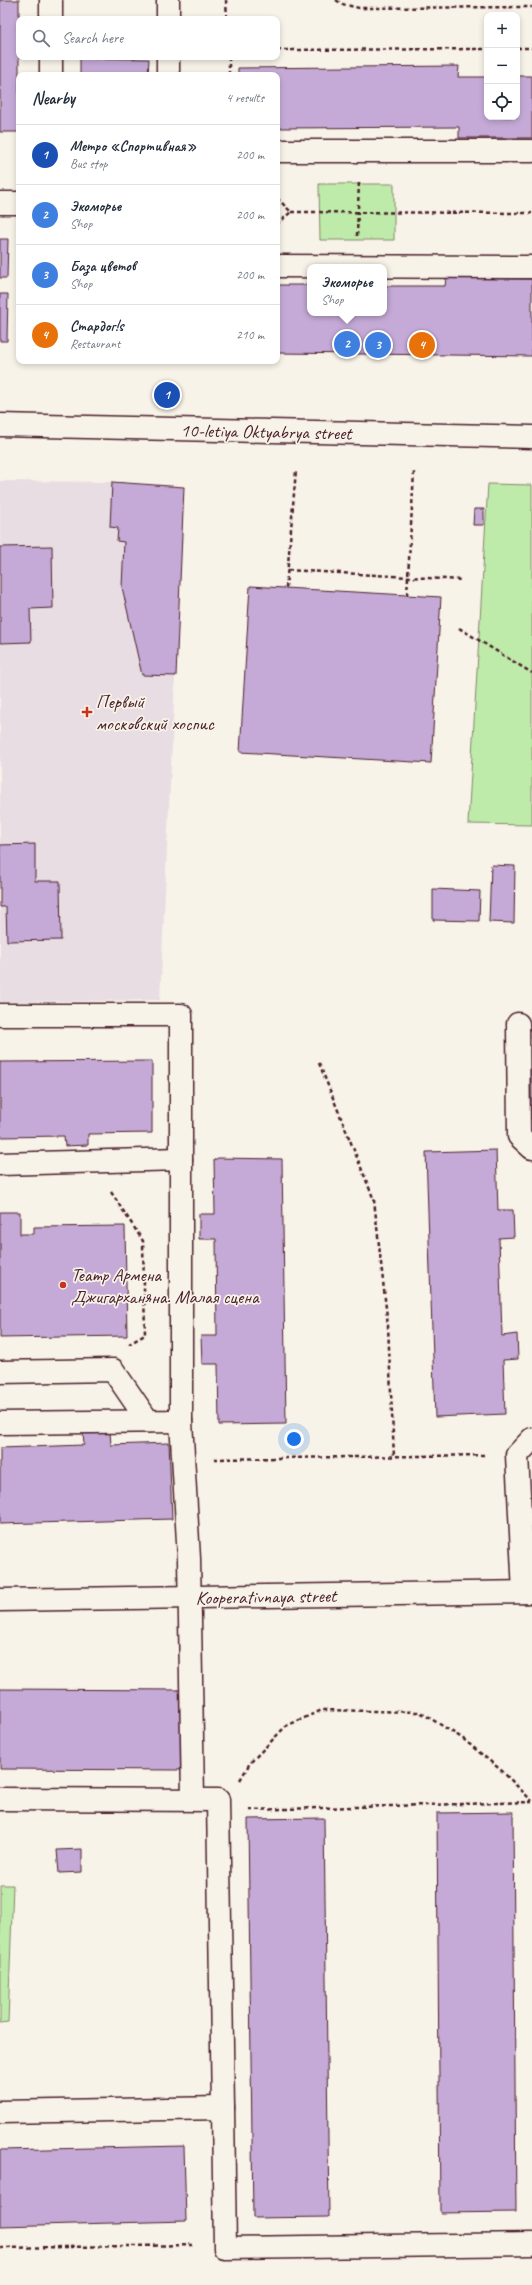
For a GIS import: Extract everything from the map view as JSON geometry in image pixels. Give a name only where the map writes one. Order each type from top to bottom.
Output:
[{"type":"street","points":[[51,0],[51,16]]},
{"type":"street","points":[[168,0],[168,16]]},
{"type":"street","points":[[51,60],[51,72]]},
{"type":"street","points":[[168,60],[168,72]]},
{"type":"street","points":[[280,151],[532,151]]},
{"type":"street","points":[[0,203],[16,203]]},
{"type":"street","points":[[280,266],[307,266]]},
{"type":"street","points":[[387,266],[532,267]]},
{"type":"street","name":"10-letiya Oktyabrya street","points":[[0,425],[532,437]]},
{"type":"street","points":[[0,1015],[181,1015],[181,1421],[190,1597],[193,1799]]},
{"type":"street","points":[[518,1024],[519,1136],[532,1148]]},
{"type":"street","points":[[0,1164],[92,1163],[181,1159]]},
{"type":"street","points":[[0,1372],[113,1370],[148,1421]]},
{"type":"street","points":[[0,1423],[181,1421]]},
{"type":"street","points":[[525,1447],[528,1592]]},
{"type":"street","name":"Kooperativnaya street","points":[[0,1600],[528,1592]]},
{"type":"street","points":[[0,1800],[218,1800],[221,1810],[222,2108],[225,2248],[532,2244]]},
{"type":"street","points":[[0,2112],[222,2108]]},
{"type":"path","points":[[226,0],[227,16]]},
{"type":"path","points":[[336,0],[342,4],[359,8],[532,7]]},
{"type":"path","points":[[520,48],[532,48]]},
{"type":"path","points":[[280,50],[484,49]]},
{"type":"path","points":[[228,60],[229,72]]},
{"type":"path","points":[[356,264],[360,151]]},
{"type":"path","points":[[280,201],[291,212]]},
{"type":"path","points":[[280,221],[291,212],[532,213]]},
{"type":"path","points":[[286,588],[296,470]]},
{"type":"path","points":[[407,595],[414,472]]},
{"type":"path","points":[[288,570],[462,580]]},
{"type":"path","points":[[459,628],[532,673]]},
{"type":"path","points":[[319,1063],[374,1200],[388,1326],[394,1457]]},
{"type":"path","points":[[92,1163],[143,1241],[145,1335],[127,1345],[131,1351]]},
{"type":"path","points":[[183,1459],[394,1457],[525,1447]]},
{"type":"path","points":[[221,1810],[250,1763],[286,1726],[322,1710],[420,1712],[462,1738],[502,1771],[532,1801]]},
{"type":"path","points":[[221,1810],[532,1801]]},
{"type":"path","points":[[0,2248],[187,2244],[225,2248]]},
{"type":"shaded area","name":"Первый московский хоспис","points":[[0,481],[112,482],[184,487],[160,1000],[0,1002]]},
{"type":"green space","points":[[319,184],[394,184],[394,240],[320,240]]},
{"type":"green space","points":[[488,484],[532,485],[532,825],[468,824]]},
{"type":"green space","points":[[0,1885],[13,1885],[8,2022],[0,2023]]},
{"type":"building","points":[[0,0],[19,0],[19,16],[16,16],[16,60],[19,60],[19,72],[16,72],[16,132],[0,132]]},
{"type":"building","points":[[80,60],[149,60],[148,72],[80,72]]},
{"type":"building","points":[[459,66],[458,77],[484,77],[484,120],[520,120],[520,76],[532,76],[532,138],[459,138],[459,127],[280,128],[280,72],[238,72],[238,68]]},
{"type":"building","points":[[0,239],[8,239],[7,278],[0,278]]},
{"type":"building","points":[[446,278],[532,279],[532,356],[280,353],[280,285],[307,285],[307,316],[387,316],[387,286],[445,286]]},
{"type":"building","points":[[0,294],[8,294],[7,341],[0,341]]},
{"type":"building","points":[[112,482],[184,487],[176,676],[142,675],[122,587],[124,542],[117,541],[118,528],[110,527]]},
{"type":"building","points":[[474,509],[484,509],[484,525],[473,525]]},
{"type":"building","points":[[52,546],[53,608],[30,609],[31,642],[0,643],[0,547]]},
{"type":"building","points":[[250,586],[441,597],[431,763],[240,752]]},
{"type":"building","points":[[35,844],[35,881],[60,881],[61,940],[7,941],[6,907],[0,907],[0,845]]},
{"type":"building","points":[[491,865],[515,866],[514,923],[489,922]]},
{"type":"building","points":[[433,889],[480,891],[479,921],[433,920]]},
{"type":"building","points":[[532,1050],[532,1119],[530,1119],[530,1051]]},
{"type":"building","points":[[152,1061],[152,1133],[88,1134],[88,1145],[65,1146],[64,1136],[0,1137],[0,1062]]},
{"type":"building","points":[[496,1150],[498,1210],[513,1210],[514,1237],[499,1238],[502,1336],[517,1334],[518,1359],[503,1360],[505,1414],[435,1417],[426,1152]]},
{"type":"building","points":[[218,1158],[282,1159],[286,1424],[219,1425],[218,1364],[202,1364],[201,1336],[217,1336],[216,1239],[199,1239],[199,1214],[215,1214],[214,1160]]},
{"type":"building","name":"Театр Армена Джигарханяна. Малая сцена","points":[[0,1212],[20,1212],[20,1234],[34,1234],[34,1227],[125,1226],[127,1336],[0,1338]]},
{"type":"building","points":[[110,1432],[111,1445],[169,1443],[172,1519],[0,1524],[0,1448],[84,1445],[83,1433]]},
{"type":"building","points":[[0,1689],[182,1690],[181,1770],[0,1769]]},
{"type":"building","points":[[513,1812],[516,2212],[440,2213],[437,1813]]},
{"type":"building","points":[[324,1818],[329,2217],[253,2218],[248,1819]]},
{"type":"building","points":[[82,1849],[82,1872],[59,1873],[57,1850]]},
{"type":"building","points":[[184,2146],[186,2221],[0,2226],[0,2150]]},
{"type":"place","name":"Экоморье","points":[[347,344]]},
{"type":"place","name":"База цветов","points":[[378,345]]},
{"type":"place","name":"Стардог!s","points":[[422,345]]},
{"type":"place","name":"Метро «Спортивная»","points":[[167,395]]},
{"type":"place","name":"Первый московский хоспис","points":[[87,712]]},
{"type":"place","name":"Театр Армена Джигарханяна. Малая сцена","points":[[63,1285]]}]
